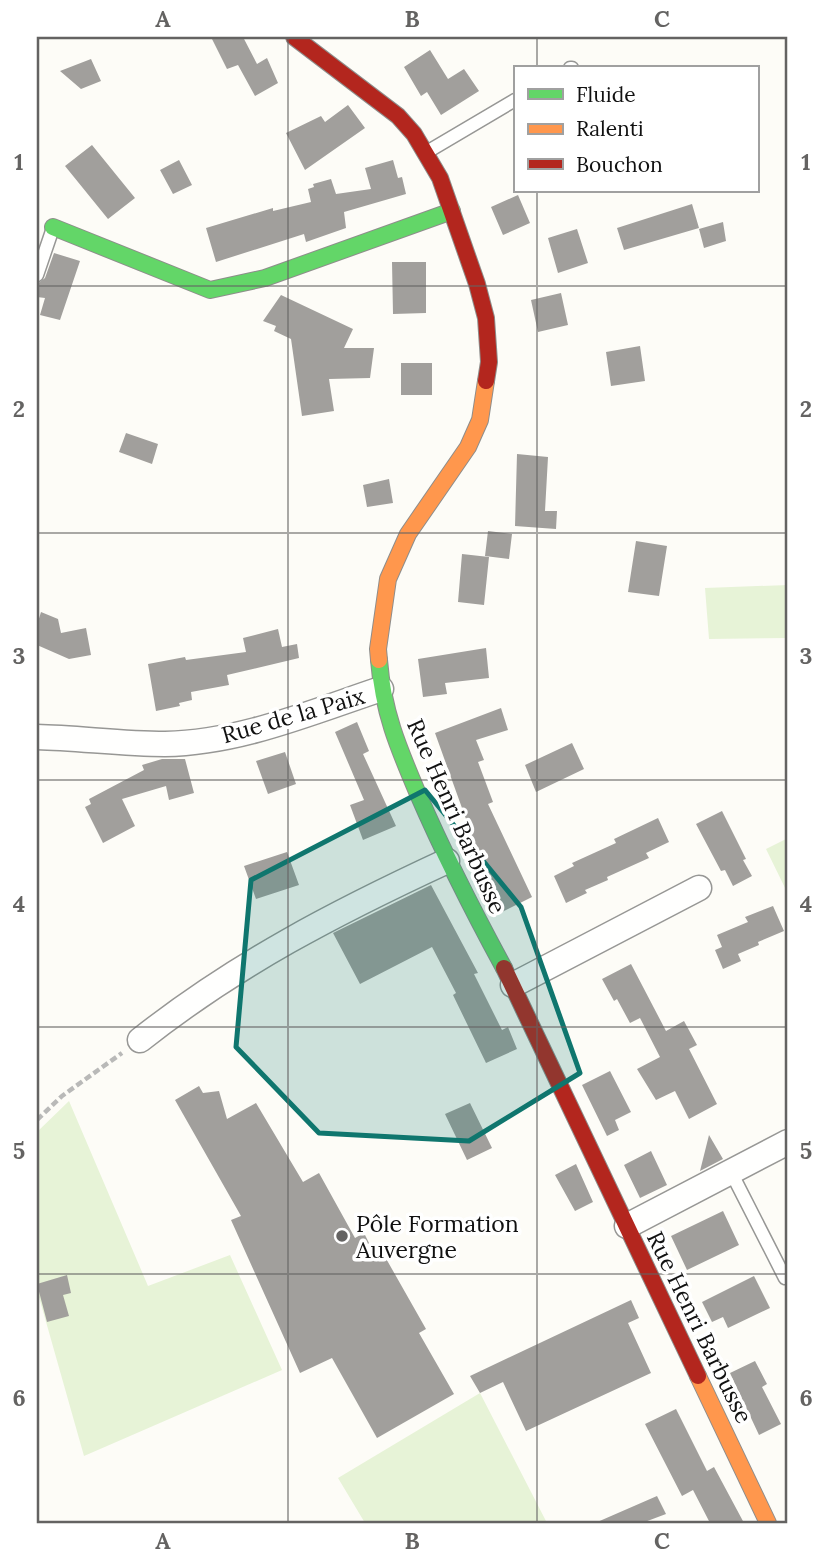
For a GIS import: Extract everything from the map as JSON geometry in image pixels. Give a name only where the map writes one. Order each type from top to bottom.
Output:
[{"type":"street","name":"Rue Henri Barbusse","points":[[294,37],[398,116],[427,152],[452,211],[486,318],[489,362],[484,404],[468,447],[408,534],[388,579],[378,649],[381,690],[390,727],[447,862],[513,985],[768,1523]]},
{"type":"street","points":[[53,227],[209,290],[265,278],[452,211]]},
{"type":"street","name":"Rue de la Paix","points":[[37,737],[165,744],[208,739],[278,723],[381,690]]},
{"type":"street","points":[[140,1040],[240,968],[365,900],[447,862]]},
{"type":"street","points":[[513,985],[699,888]]},
{"type":"street","points":[[626,1226],[788,1142]]},
{"type":"lane","points":[[427,152],[514,101]]},
{"type":"lane","points":[[37,275],[53,227]]},
{"type":"lane","points":[[731,1172],[785,1278]]},
{"type":"path","points":[[37,1120],[62,1096],[140,1040]]},
{"type":"highlighted area","points":[[425,790],[521,907],[580,1073],[469,1141],[319,1133],[236,1047],[251,880]]},
{"type":"green space","points":[[788,585],[788,638],[709,639],[705,588]]},
{"type":"green space","points":[[788,838],[788,894],[766,849]]},
{"type":"green space","points":[[69,1101],[148,1286],[230,1255],[282,1370],[84,1456],[37,1290],[37,1132]]},
{"type":"green space","points":[[480,1393],[547,1523],[365,1523],[338,1478]]},
{"type":"building","points":[[211,37],[243,37],[257,64],[267,58],[278,83],[255,96],[238,65],[227,69]]},
{"type":"building","points":[[430,50],[448,79],[464,69],[479,91],[441,115],[427,92],[421,96],[404,67]]},
{"type":"building","points":[[91,59],[101,81],[81,89],[60,71]]},
{"type":"building","points":[[348,105],[365,128],[305,170],[286,133],[321,116],[325,122]]},
{"type":"building","points":[[92,145],[135,198],[108,219],[65,166]]},
{"type":"building","points":[[179,160],[192,185],[173,194],[160,170]]},
{"type":"building","points":[[393,160],[398,178],[402,177],[406,194],[344,212],[346,228],[306,242],[304,234],[216,262],[206,228],[273,208],[273,211],[311,202],[308,189],[314,187],[313,184],[331,179],[336,194],[371,189],[365,168]]},
{"type":"building","points":[[518,195],[530,223],[503,235],[491,207]]},
{"type":"building","points":[[692,204],[699,228],[624,250],[617,228]]},
{"type":"building","points":[[723,222],[726,241],[704,248],[699,229]]},
{"type":"building","points":[[577,229],[588,263],[558,273],[548,238]]},
{"type":"building","points":[[54,253],[80,261],[60,320],[40,315],[45,298],[37,297],[37,284],[45,278]]},
{"type":"building","points":[[392,262],[426,262],[426,313],[393,314]]},
{"type":"building","points":[[561,293],[568,325],[538,332],[531,300]]},
{"type":"building","points":[[281,295],[353,329],[344,348],[374,348],[370,378],[329,379],[334,411],[302,416],[291,339],[274,331],[276,326],[263,321]]},
{"type":"building","points":[[640,346],[645,381],[611,386],[606,352]]},
{"type":"building","points":[[401,363],[432,363],[432,395],[401,395]]},
{"type":"building","points":[[126,433],[158,444],[152,464],[119,452]]},
{"type":"building","points":[[517,454],[548,457],[545,511],[557,511],[556,529],[515,526]]},
{"type":"building","points":[[389,479],[393,503],[367,507],[363,485]]},
{"type":"building","points":[[488,531],[512,534],[509,559],[485,556]]},
{"type":"building","points":[[636,541],[667,546],[659,596],[628,592]]},
{"type":"building","points":[[462,554],[489,557],[484,605],[458,602]]},
{"type":"building","points":[[41,612],[58,619],[61,633],[86,628],[91,655],[69,659],[37,645],[37,625]]},
{"type":"building","points":[[278,629],[282,647],[297,644],[299,658],[227,675],[229,685],[191,692],[192,700],[179,703],[180,706],[156,711],[148,664],[185,657],[186,660],[246,652],[243,638]]},
{"type":"building","points":[[486,648],[489,678],[445,683],[447,694],[423,697],[418,659]]},
{"type":"building","points":[[501,708],[508,730],[476,740],[484,760],[478,762],[493,802],[488,804],[532,897],[498,914],[459,839],[471,833],[435,733]]},
{"type":"building","points":[[357,722],[369,751],[363,754],[396,826],[363,840],[350,805],[364,800],[335,732]]},
{"type":"building","points":[[572,743],[584,769],[536,792],[525,765]]},
{"type":"building","points":[[285,752],[296,784],[268,794],[256,761]]},
{"type":"building","points":[[162,759],[185,759],[194,793],[169,800],[166,786],[122,799],[135,826],[103,843],[85,807],[91,804],[89,799],[144,770],[142,765]]},
{"type":"building","points":[[722,811],[752,876],[733,886],[725,870],[721,871],[696,824]]},
{"type":"building","points":[[658,818],[669,842],[646,853],[649,858],[607,877],[608,880],[585,890],[587,893],[566,903],[554,876],[574,866],[572,863],[616,843],[614,839]]},
{"type":"building","points":[[287,852],[299,885],[256,899],[244,866]]},
{"type":"building","points":[[431,885],[478,973],[474,974],[502,1030],[508,1027],[517,1049],[486,1063],[453,995],[456,993],[432,947],[360,984],[333,933]]},
{"type":"building","points":[[773,906],[784,931],[738,954],[741,961],[723,969],[715,950],[722,947],[717,935],[748,922],[745,917]]},
{"type":"building","points":[[631,964],[666,1031],[684,1021],[697,1045],[689,1049],[717,1104],[689,1119],[675,1091],[656,1100],[637,1069],[660,1057],[640,1018],[630,1023],[602,979]]},
{"type":"building","points":[[610,1071],[631,1112],[615,1120],[619,1130],[607,1136],[582,1085]]},
{"type":"building","points":[[199,1086],[203,1093],[219,1091],[227,1119],[256,1103],[303,1182],[319,1173],[355,1238],[364,1233],[377,1259],[384,1255],[426,1329],[419,1333],[454,1394],[377,1438],[332,1358],[300,1373],[231,1220],[241,1216],[175,1100]]},
{"type":"building","points":[[470,1103],[492,1148],[467,1160],[445,1114]]},
{"type":"building","points":[[709,1135],[723,1159],[700,1171]]},
{"type":"building","points":[[651,1151],[667,1185],[640,1198],[624,1165]]},
{"type":"building","points":[[576,1164],[593,1202],[575,1211],[555,1175]]},
{"type":"building","points":[[723,1211],[739,1245],[687,1270],[671,1236]]},
{"type":"building","points":[[67,1275],[71,1293],[63,1295],[69,1316],[47,1322],[37,1284]]},
{"type":"building","points":[[754,1276],[770,1308],[728,1328],[723,1317],[712,1322],[702,1302]]},
{"type":"building","points":[[631,1300],[639,1318],[628,1323],[651,1373],[526,1431],[503,1382],[480,1393],[470,1376]]},
{"type":"building","points":[[755,1361],[767,1384],[762,1387],[781,1424],[759,1435],[730,1373]]},
{"type":"building","points":[[676,1409],[707,1471],[714,1467],[744,1523],[710,1523],[693,1490],[682,1496],[645,1424]]},
{"type":"building","points":[[657,1496],[666,1514],[642,1523],[595,1523]]},
{"type":"traffic: fast","points":[[53,227],[210,290],[265,278],[452,211]]},
{"type":"traffic: fast","points":[[379,660],[388,713],[404,761],[448,860],[504,968]]},
{"type":"traffic: slow","points":[[379,660],[378,649],[388,579],[408,534],[468,447],[480,420],[486,381]]},
{"type":"traffic: slow","points":[[698,1376],[768,1523]]},
{"type":"traffic: jam","points":[[294,37],[398,116],[414,134],[440,178],[486,318],[489,362],[486,381]]},
{"type":"traffic: jam","points":[[504,968],[698,1376]]},
{"type":"place","name":"Pôle Formation Auvergne","points":[[342,1236]]}]
